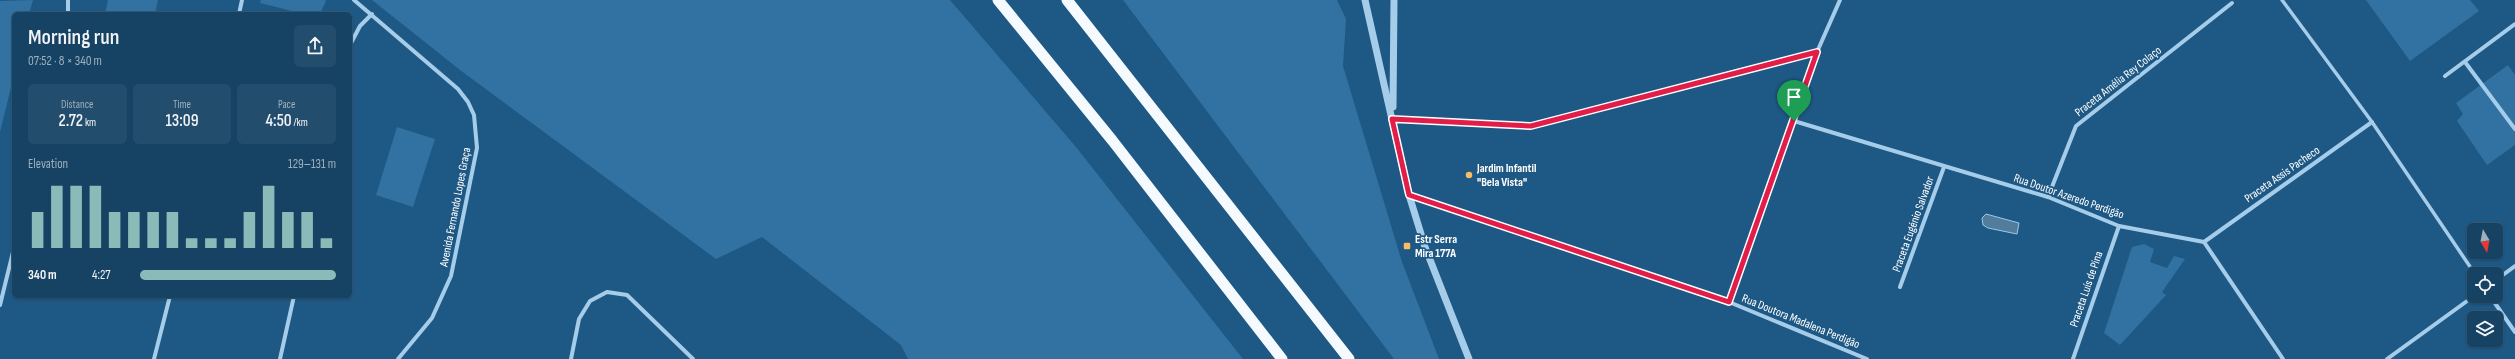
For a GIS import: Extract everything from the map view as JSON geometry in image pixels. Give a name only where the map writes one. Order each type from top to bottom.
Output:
[{"type":"highway","points":[[998,0],[1112,140],[1282,359]]},
{"type":"highway","points":[[1067,0],[1349,359]]},
{"type":"street","points":[[68,0],[68,12]]},
{"type":"street","points":[[239,12],[242,0]]},
{"type":"street","name":"Avenida Fernando Lopes Graça","points":[[354,0],[458,89],[468,102],[477,130],[477,148],[474,171],[451,276],[432,318],[398,359]]},
{"type":"street","points":[[1365,0],[1409,195],[1425,248],[1469,359]]},
{"type":"street","points":[[1392,119],[1394,0]]},
{"type":"street","points":[[1729,302],[1794,121],[1817,52],[1840,0]]},
{"type":"street","points":[[2282,0],[2372,122],[2470,267]]},
{"type":"street","name":"Praceta Amélia Rey Colaço","points":[[2048,197],[2076,126],[2232,3]]},
{"type":"street","points":[[352,41],[360,26],[372,14]]},
{"type":"street","points":[[2445,76],[2515,24]]},
{"type":"street","points":[[1392,119],[1531,126],[1817,52]]},
{"type":"street","points":[[2465,62],[2515,129]]},
{"type":"street","name":"Rua Doutor Azeredo Perdigão","points":[[1794,121],[2048,197],[2119,226],[2204,242]]},
{"type":"street","name":"Praceta Assis Pacheco","points":[[2204,242],[2372,122]]},
{"type":"street","name":"Praceta Eugénio Salvador","points":[[1900,287],[1944,167]]},
{"type":"street","name":"Rua Doutora Madalena Perdigão","points":[[1409,195],[1729,302],[1867,359]]},
{"type":"street","name":"Praceta Luís de Pina","points":[[2073,359],[2119,226]]},
{"type":"street","points":[[2204,242],[2283,359]]},
{"type":"street","points":[[0,305],[12,256]]},
{"type":"street","points":[[2503,275],[2515,266]]},
{"type":"street","points":[[571,359],[579,319],[590,301],[607,292],[626,295],[693,359]]},
{"type":"street","points":[[154,359],[169,298]]},
{"type":"street","points":[[280,359],[294,298]]},
{"type":"street","points":[[2387,359],[2467,301]]},
{"type":"street","points":[[2495,303],[2515,332]]},
{"type":"shaded area","points":[[33,0],[30,12],[12,12],[12,83],[0,132],[0,1]]},
{"type":"shaded area","points":[[108,0],[158,0],[155,12],[105,12]]},
{"type":"shaded area","points":[[261,0],[326,1],[321,12],[296,12],[260,3]]},
{"type":"shaded area","points":[[372,0],[950,0],[1076,147],[1243,359],[908,359],[901,345],[762,237],[716,259],[460,70]]},
{"type":"shaded area","points":[[1123,0],[1337,0],[1346,19],[1343,66],[1402,262],[1439,359],[1394,359]]},
{"type":"shaded area","points":[[2366,0],[2470,0],[2479,11],[2410,61]]},
{"type":"shaded area","points":[[2508,65],[2515,75],[2515,145],[2487,165],[2457,121],[2463,114],[2456,103]]},
{"type":"shaded area","points":[[397,127],[435,139],[413,207],[376,195]]},
{"type":"shaded area","points":[[1986,214],[2019,223],[2017,234],[1988,228],[1983,225],[1982,218]]},
{"type":"shaded area","points":[[2144,244],[2154,249],[2150,262],[2167,268],[2174,256],[2185,259],[2162,292],[2166,295],[2120,345],[2104,333],[2132,247]]},
{"type":"place","name":"Jardim Infantil \"Bela Vista\"","points":[[1469,175]]},
{"type":"place","name":"Estr Serra Mira 177A","points":[[1407,246]]},
{"type":"route","points":[[1817,52],[1794,121],[1729,302],[1409,195],[1392,119],[1531,126],[1817,52]]}]
